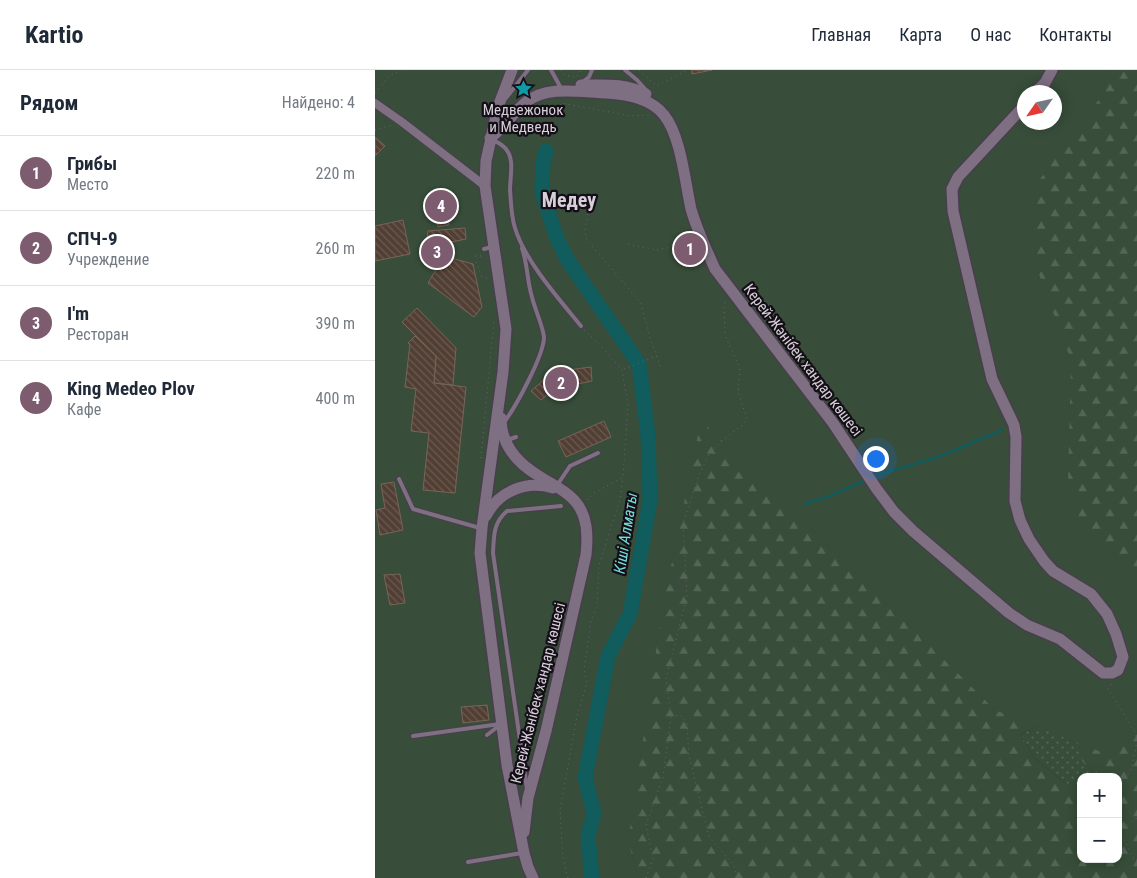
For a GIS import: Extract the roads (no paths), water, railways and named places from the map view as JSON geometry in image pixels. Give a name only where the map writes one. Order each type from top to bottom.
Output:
[{"type":"street","points":[[490,138],[498,107],[512,70]]},
{"type":"street","points":[[1043,85],[1052,70]]},
{"type":"street","name":"Керей-Жәнібек хандар көшесі","points":[[493,126],[516,103],[531,92],[546,87],[619,94],[651,101],[664,115],[673,130],[692,211],[702,242],[715,269],[828,416],[876,488],[895,512],[913,531],[1009,613],[1027,625],[1059,639],[1103,673],[1112,673],[1119,670],[1123,657],[1107,614],[1091,594],[1053,571],[1034,546],[1020,520],[1015,502],[1016,437],[1014,425],[991,379],[953,211],[952,189],[958,177],[1017,114]]},
{"type":"street","name":"Керей-Жәнібек хандар көшесі","points":[[533,878],[528,867],[507,765],[480,553],[505,354],[506,329],[489,247],[485,186],[486,161],[490,138],[503,128],[527,102],[561,89]]},
{"type":"street","points":[[375,103],[485,186]]},
{"type":"street","name":"Керей-Жәнібек хандар көшесі","points":[[500,391],[501,426],[511,441],[514,456],[523,466],[568,494],[579,507],[588,538],[586,555],[546,731],[528,798],[524,848]]},
{"type":"street","points":[[483,524],[496,501],[515,489],[526,486],[546,486],[568,494]]},
{"type":"lane","points":[[498,107],[528,70]]},
{"type":"lane","points":[[551,70],[561,89]]},
{"type":"lane","points":[[584,81],[589,77],[592,70]]},
{"type":"lane","points":[[625,70],[637,80],[651,101]]},
{"type":"lane","points":[[490,138],[504,146],[509,153],[514,226],[528,264],[531,295],[544,338],[537,361],[513,411],[501,426]]},
{"type":"lane","points":[[520,241],[537,270],[581,326]]},
{"type":"lane","points":[[557,486],[569,466],[597,454]]},
{"type":"lane","points":[[399,478],[413,509],[483,524]]},
{"type":"lane","points":[[528,798],[493,553],[496,524],[507,512],[561,506]]},
{"type":"lane","points":[[487,736],[502,724]]},
{"type":"lane","points":[[413,736],[502,724]]},
{"type":"lane","points":[[467,862],[524,848]]},
{"type":"waterway","name":"Кіші Алматы","points":[[546,151],[543,163],[542,192],[556,236],[567,259],[639,364],[648,435],[650,500],[630,614],[608,656],[585,778],[594,813],[588,837],[592,878]]},
{"type":"waterway","points":[[876,475],[938,457],[1002,430]]},
{"type":"waterway","points":[[804,504],[830,496],[863,481]]},
{"type":"place","name":"Медвежонок и Медведь","points":[[523,89]]},
{"type":"place","name":"King Medeo Plov","points":[[441,206]]},
{"type":"place","name":"Грибы","points":[[690,249]]},
{"type":"place","name":"I'm","points":[[437,252]]},
{"type":"place","name":"СПЧ-9","points":[[561,383]]},
{"type":"district","name":"Медеу","points":[[569,200]]}]
